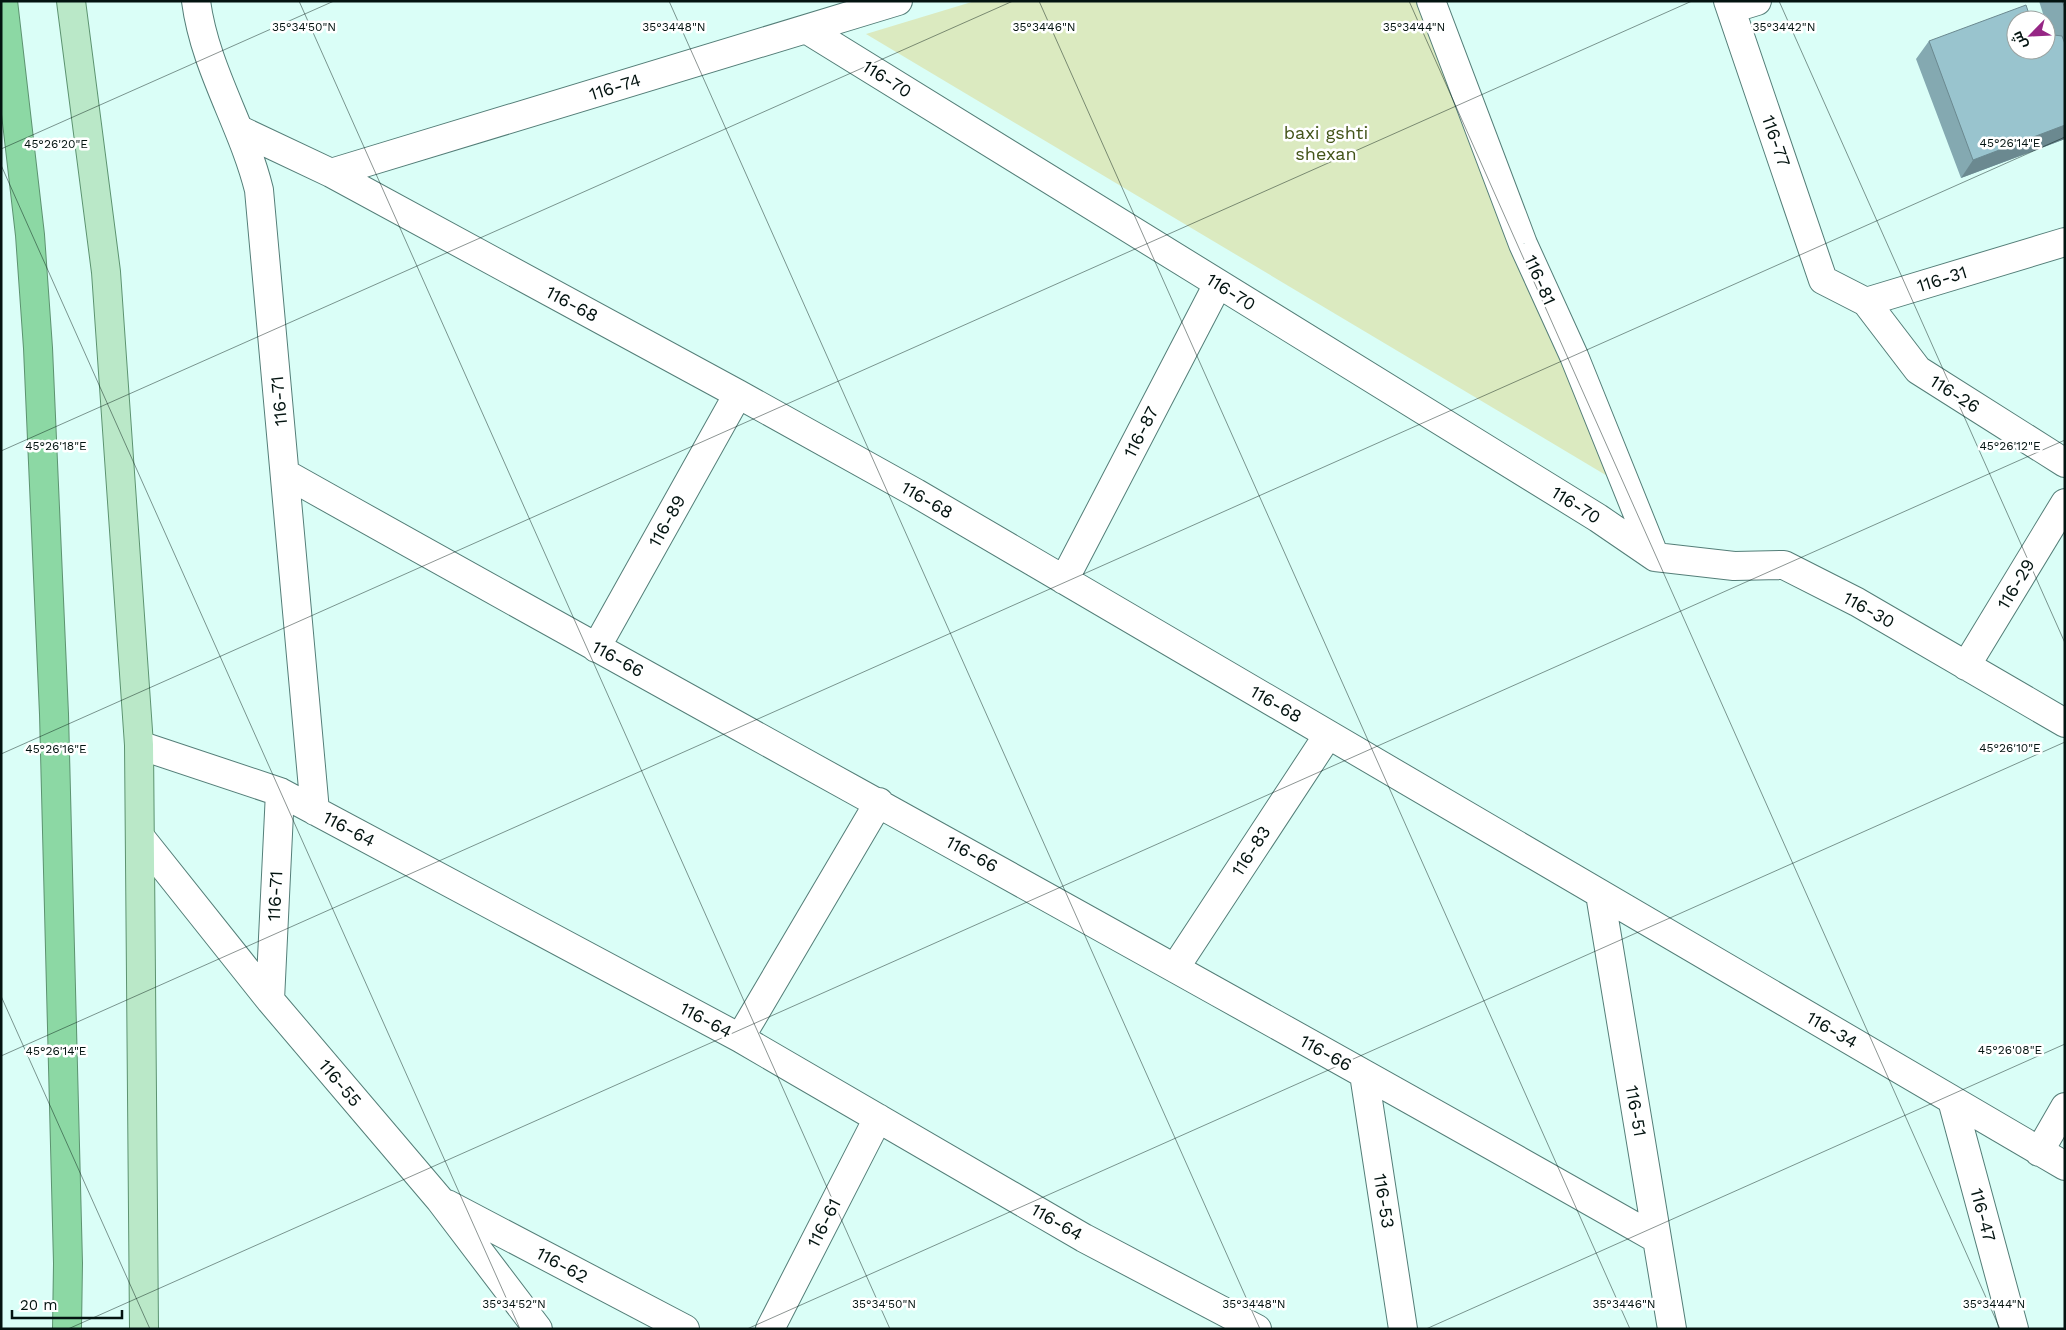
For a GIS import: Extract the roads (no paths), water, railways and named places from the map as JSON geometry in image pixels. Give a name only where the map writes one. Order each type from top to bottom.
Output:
[{"type":"highway","points":[[3,1],[30,235],[38,358],[54,714],[68,1263],[67,1329]]},
{"type":"main road","points":[[71,1],[106,272],[139,746],[144,1329]]},
{"type":"street","name":"116-71","points":[[196,1],[204,41],[213,72],[252,160],[262,214],[315,811]]},
{"type":"street","name":"116-74","points":[[331,173],[898,1]]},
{"type":"street","name":"116-81","points":[[1431,1],[1523,244],[1574,356],[1655,557]]},
{"type":"street","points":[[1729,5],[1757,1]]},
{"type":"street","name":"116-77","points":[[1729,5],[1823,280],[1866,302]]},
{"type":"street","name":"116-70","points":[[806,30],[1598,518],[1655,557]]},
{"type":"street","name":"116-68","points":[[240,130],[331,173],[738,394],[1064,580],[1600,894]]},
{"type":"street","name":"116-31","points":[[1866,302],[2065,242]]},
{"type":"street","name":"116-87","points":[[1064,580],[1218,284]]},
{"type":"street","name":"116-26","points":[[1866,302],[1918,370],[2065,463]]},
{"type":"street","name":"116-89","points":[[596,648],[738,394]]},
{"type":"street","name":"116-66","points":[[286,474],[596,648],[880,802],[1657,1239]]},
{"type":"street","name":"116-29","points":[[1966,666],[2065,503]]},
{"type":"street","name":"116-30","points":[[1655,557],[1734,566],[1784,565],[1857,602],[2065,723]]},
{"type":"street","name":"116-83","points":[[1175,968],[1328,734]]},
{"type":"street","name":"116-64","points":[[139,746],[280,792],[740,1038],[1084,1238],[1257,1329]]},
{"type":"street","name":"116-71","points":[[270,1000],[280,792]]},
{"type":"street","points":[[740,1038],[880,802]]},
{"type":"street","name":"116-55","points":[[141,838],[270,1000],[440,1200],[538,1329]]},
{"type":"street","name":"116-34","points":[[1600,894],[2065,1166]]},
{"type":"street","name":"116-51","points":[[1600,894],[1672,1329]]},
{"type":"street","name":"116-53","points":[[1364,1074],[1403,1329]]},
{"type":"street","name":"116-47","points":[[1952,1100],[2014,1329]]},
{"type":"street","points":[[2040,1152],[2065,1107]]},
{"type":"street","name":"116-61","points":[[770,1329],[878,1118]]},
{"type":"street","name":"116-62","points":[[440,1200],[685,1329]]},
{"type":"park label","name":"baxi gshti shexan","points":[[1326,143]]}]
